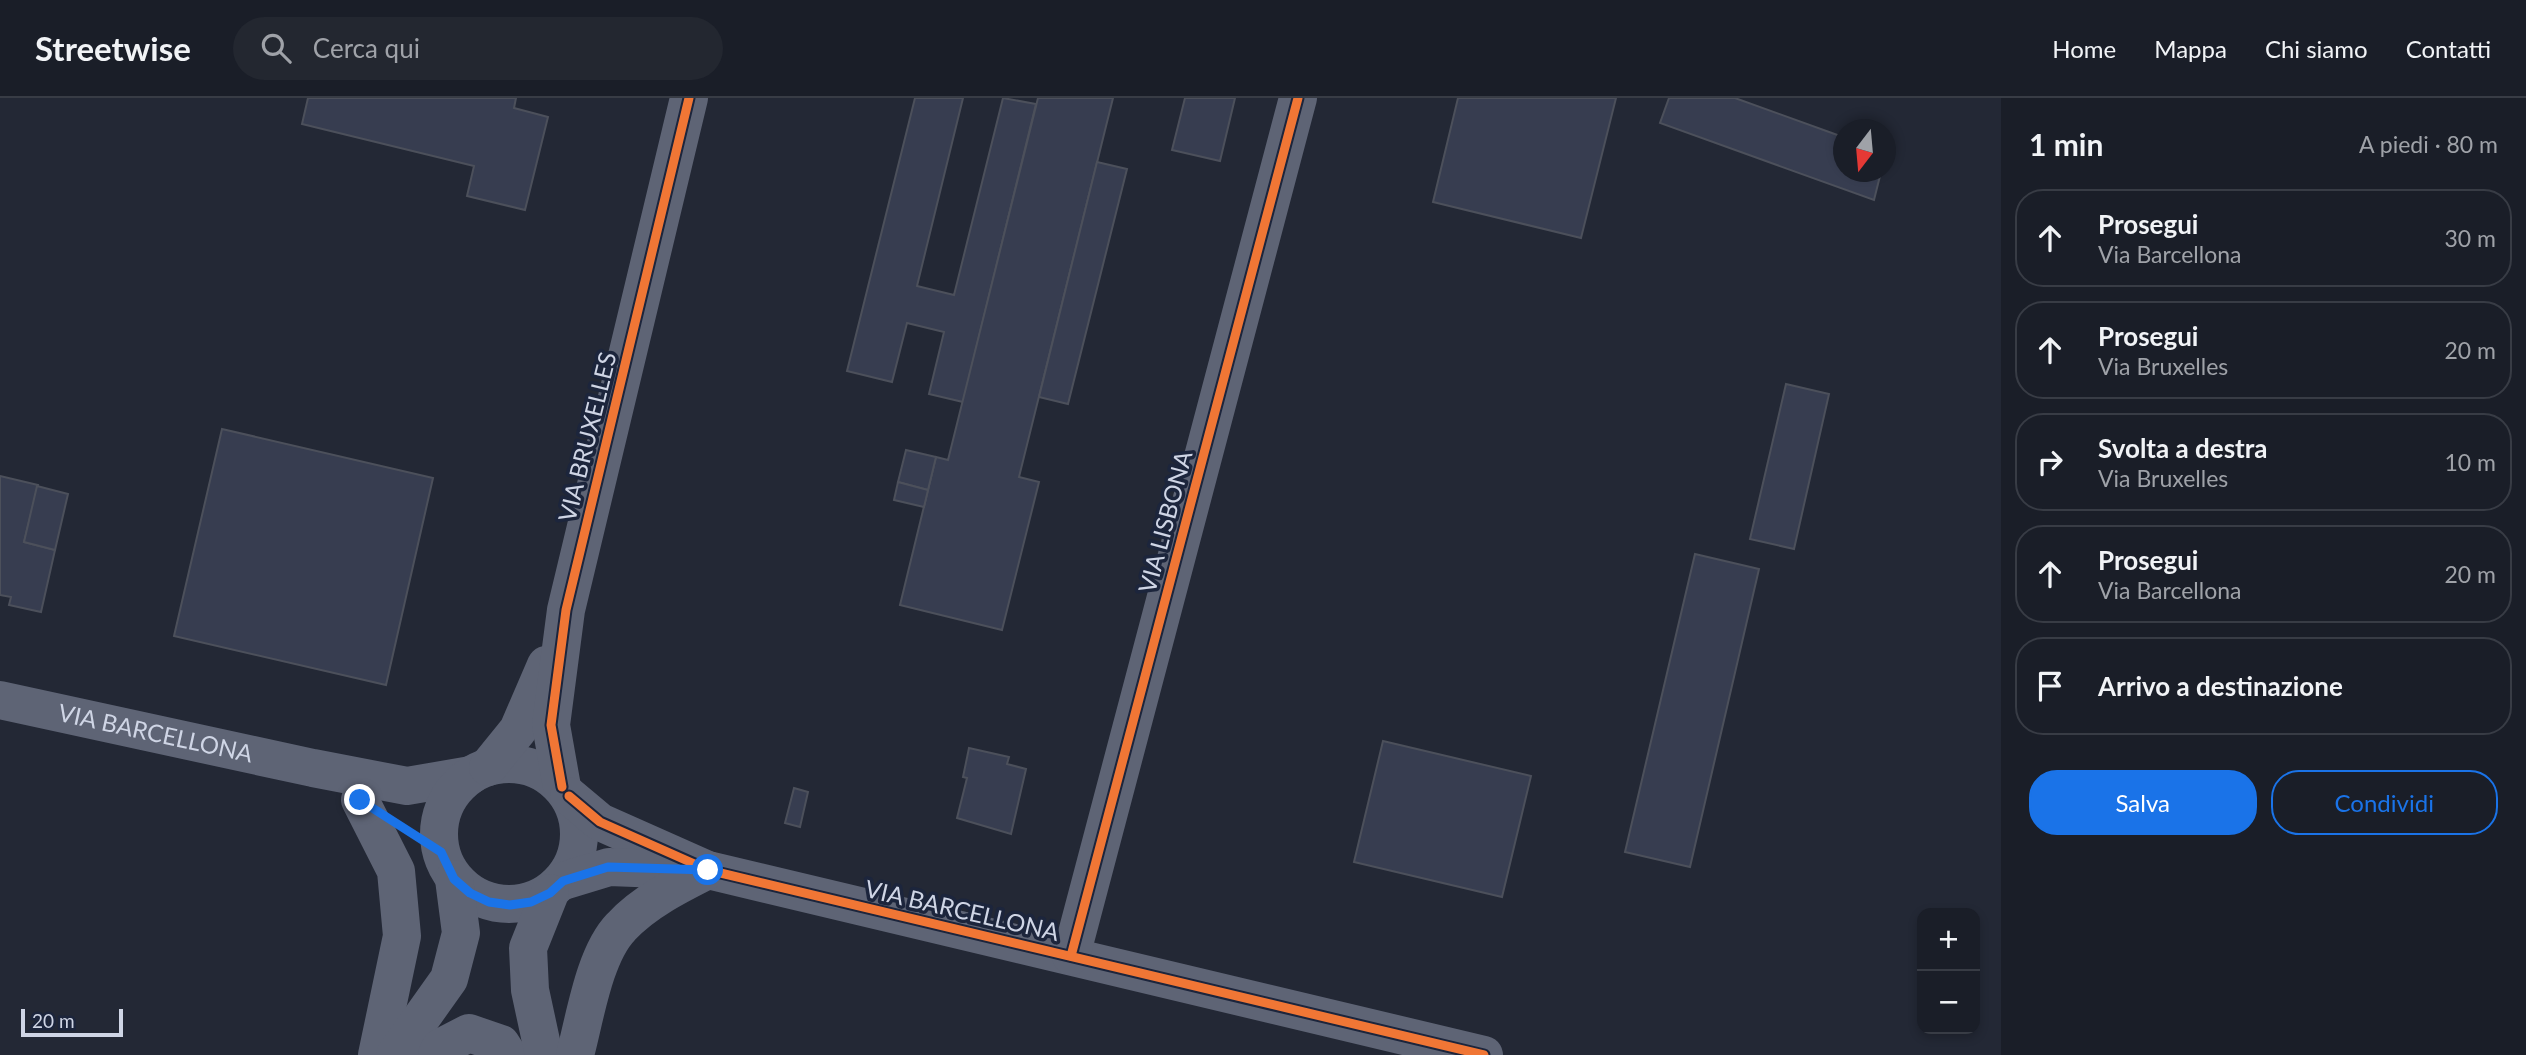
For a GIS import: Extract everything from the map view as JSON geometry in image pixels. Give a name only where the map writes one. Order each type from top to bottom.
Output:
[{"type":"street","name":"VIA BRUXELLES","points":[[544,1055],[530,990],[528,948],[556,887],[575,862],[580,840],[578,817],[566,792],[551,725],[566,610],[689,98]]},
{"type":"street","name":"VIA LISBONA","points":[[1071,956],[1298,98]]},
{"type":"street","name":"VIA BRUXELLES","points":[[395,1055],[402,1041],[449,979],[461,933],[439,830],[443,808],[455,789],[480,771],[518,730],[566,610]]},
{"type":"street","name":"VIA BARCELLONA","points":[[0,700],[407,786],[480,771]]},
{"type":"street","points":[[480,771],[508,764],[528,766],[547,774],[566,792]]},
{"type":"street","name":"VIA BARCELLONA","points":[[313,768],[447,866]]},
{"type":"street","name":"VIA BARCELLONA","points":[[566,792],[600,822],[708,870],[1484,1055]]},
{"type":"street","points":[[360,800],[396,871],[402,936],[377,1055]]},
{"type":"street","points":[[447,866],[470,893],[489,902],[510,905],[531,902],[556,887]]},
{"type":"street","name":"VIA BARCELLONA","points":[[556,887],[608,867],[708,870]]},
{"type":"street","points":[[575,1055],[598,967],[620,928],[673,887],[708,870]]},
{"type":"street","points":[[437,1055],[440,1048],[469,1034],[501,1044],[508,1055]]},
{"type":"building","points":[[308,98],[516,98],[514,108],[548,117],[525,210],[467,196],[474,166],[302,124]]},
{"type":"building","points":[[915,98],[963,98],[917,286],[954,295],[1003,98],[1036,104],[963,402],[929,394],[944,332],[907,323],[892,382],[847,371]]},
{"type":"building","points":[[1038,98],[1113,98],[1019,477],[1039,482],[1002,630],[900,605],[936,457],[948,460]]},
{"type":"building","points":[[1185,98],[1235,98],[1220,161],[1172,150]]},
{"type":"building","points":[[1458,98],[1616,98],[1581,238],[1433,202]]},
{"type":"building","points":[[1669,98],[1735,98],[1833,133],[1833,182],[1878,182],[1874,200],[1660,123]]},
{"type":"building","points":[[1097,162],[1127,169],[1068,404],[1039,397]]},
{"type":"building","points":[[1786,384],[1829,394],[1794,549],[1750,539]]},
{"type":"building","points":[[222,429],[433,478],[386,685],[174,636]]},
{"type":"building","points":[[906,450],[936,457],[928,490],[898,482]]},
{"type":"building","points":[[0,476],[38,485],[24,542],[55,550],[41,612],[9,605],[11,597],[0,595]]},
{"type":"building","points":[[898,482],[928,490],[924,507],[894,500]]},
{"type":"building","points":[[37,486],[68,494],[55,550],[24,542]]},
{"type":"building","points":[[1695,554],[1759,569],[1690,867],[1625,852]]},
{"type":"building","points":[[1383,741],[1531,776],[1502,897],[1354,862]]},
{"type":"building","points":[[969,748],[1009,757],[1007,764],[1026,769],[1011,834],[957,818],[967,778],[963,777]]},
{"type":"building","points":[[794,788],[808,792],[800,827],[785,823]]},
{"type":"cycle path","points":[[562,787],[551,725],[566,610],[689,98]]},
{"type":"cycle path","points":[[1071,956],[1298,98]]},
{"type":"cycle path","points":[[569,796],[600,822],[708,870],[1484,1055]]},
{"type":"route","points":[[360,800],[441,852],[454,879],[470,893],[489,902],[510,905],[531,902],[550,893],[563,881],[608,867],[708,870]]}]
